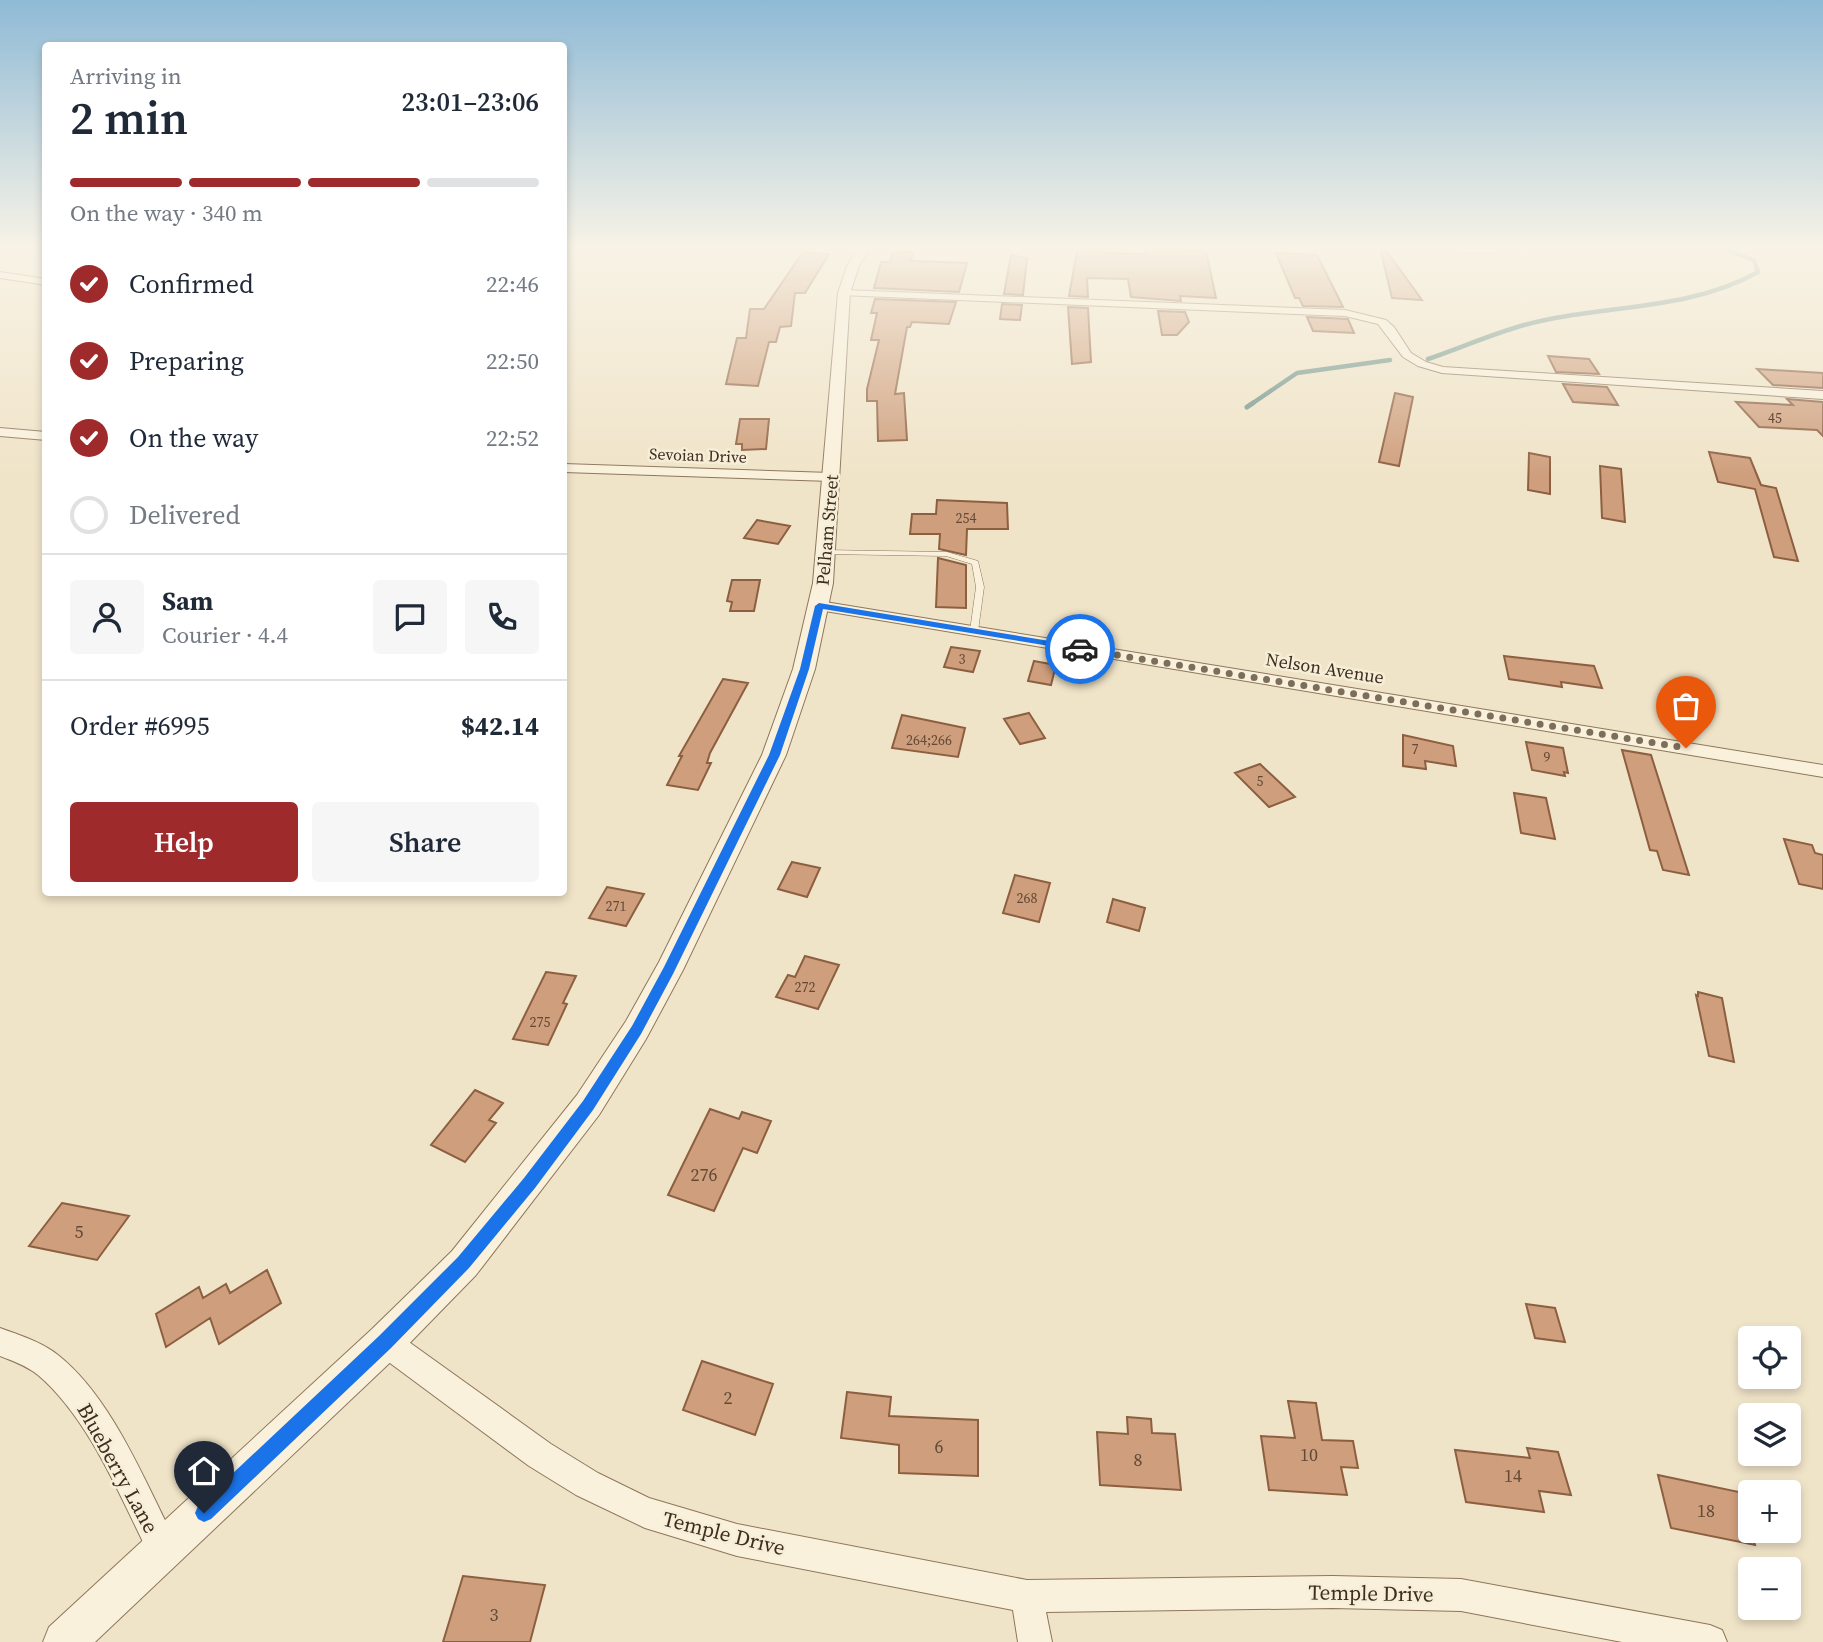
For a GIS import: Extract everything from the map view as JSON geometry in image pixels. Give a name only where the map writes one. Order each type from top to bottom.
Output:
[{"type":"street","name":"Pelham Street","points":[[64,1642],[385,1342],[464,1263],[530,1183],[588,1105],[636,1030],[675,959],[774,755],[804,669],[819,606],[825,552],[842,323]]},
{"type":"street","points":[[1378,323],[1387,326],[1407,355],[1422,364],[1442,370],[1823,395]]},
{"type":"street","points":[[0,432],[42,436]]},
{"type":"street","name":"Sevoian Drive","points":[[567,468],[831,477]]},
{"type":"street","name":"Nelson Avenue","points":[[819,606],[1823,771]]},
{"type":"street","name":"Blueberry Lane","points":[[0,1342],[49,1365],[72,1389],[91,1416],[164,1551]]},
{"type":"street","name":"Temple Drive","points":[[385,1342],[563,1470],[645,1512],[737,1540],[1027,1596],[1333,1592],[1461,1595],[1710,1642]]},
{"type":"street","points":[[1027,1596],[1035,1642]]},
{"type":"lane","points":[[825,552],[947,554],[966,558],[975,563],[980,587],[974,631]]},
{"type":"building","points":[[748,323],[791,323],[791,326],[780,327],[776,342],[769,342],[758,386],[726,384],[737,338],[746,338]]},
{"type":"building","points":[[875,323],[912,323],[907,327],[895,394],[904,393],[907,440],[878,441],[877,401],[867,401],[867,389],[879,340],[871,340]]},
{"type":"building","points":[[1069,323],[1089,323],[1091,362],[1072,364]]},
{"type":"building","points":[[1160,323],[1188,323],[1177,335],[1162,335]]},
{"type":"building","points":[[1309,323],[1350,323],[1354,333],[1313,331]]},
{"type":"building","points":[[1548,356],[1589,359],[1599,374],[1556,372]]},
{"type":"building","points":[[1757,369],[1823,373],[1823,388],[1773,385]]},
{"type":"building","points":[[1563,384],[1607,387],[1618,405],[1573,402]]},
{"type":"building","points":[[1395,393],[1413,397],[1399,466],[1379,462]]},
{"type":"building","points":[[1787,399],[1823,402],[1823,436],[1817,430],[1759,427],[1736,402],[1793,405]]},
{"type":"building","points":[[740,419],[769,419],[766,449],[742,450],[742,444],[736,444]]},
{"type":"building","points":[[1709,452],[1750,458],[1761,485],[1776,488],[1798,561],[1774,557],[1755,489],[1718,482]]},
{"type":"building","points":[[1529,453],[1550,457],[1550,494],[1528,490]]},
{"type":"building","points":[[1600,466],[1621,469],[1625,522],[1602,518]]},
{"type":"building","points":[[937,500],[1007,503],[1008,529],[967,529],[966,555],[939,549],[940,534],[910,534],[912,514],[936,514]]},
{"type":"building","points":[[757,520],[790,526],[778,544],[744,538]]},
{"type":"building","points":[[938,558],[966,565],[966,608],[936,607]]},
{"type":"building","points":[[732,580],[760,580],[754,611],[730,611],[732,602],[727,601]]},
{"type":"building","points":[[951,647],[980,651],[973,672],[944,667]]},
{"type":"building","points":[[1504,656],[1594,666],[1602,688],[1561,682],[1562,687],[1509,679]]},
{"type":"building","points":[[1034,661],[1056,665],[1051,685],[1028,681]]},
{"type":"building","points":[[723,679],[748,683],[710,753],[707,763],[711,763],[698,790],[667,785],[682,756],[679,756]]},
{"type":"building","points":[[1029,713],[1045,738],[1020,744],[1004,719]]},
{"type":"building","points":[[902,715],[965,728],[958,757],[892,748]]},
{"type":"building","points":[[1403,735],[1453,746],[1456,766],[1425,761],[1426,769],[1403,766]]},
{"type":"building","points":[[1526,742],[1563,748],[1568,773],[1564,772],[1565,776],[1532,770]]},
{"type":"building","points":[[1622,750],[1651,755],[1689,875],[1663,870],[1657,851],[1650,850]]},
{"type":"building","points":[[1260,764],[1295,797],[1269,807],[1235,773]]},
{"type":"building","points":[[1514,793],[1546,798],[1555,839],[1521,833]]},
{"type":"building","points":[[1784,839],[1812,845],[1815,853],[1823,855],[1823,889],[1799,884]]},
{"type":"building","points":[[792,862],[820,868],[807,897],[778,889]]},
{"type":"building","points":[[1015,875],[1050,883],[1039,922],[1003,913]]},
{"type":"building","points":[[607,887],[644,894],[626,926],[589,918]]},
{"type":"building","points":[[1113,899],[1145,908],[1139,931],[1107,922]]},
{"type":"building","points":[[805,956],[839,965],[818,1009],[776,997],[788,975],[795,977]]},
{"type":"building","points":[[546,972],[576,976],[563,1003],[567,1004],[548,1045],[513,1039]]},
{"type":"building","points":[[1698,992],[1722,998],[1734,1062],[1709,1056],[1696,995],[1698,996]]},
{"type":"building","points":[[475,1090],[503,1103],[489,1120],[496,1123],[465,1162],[431,1145]]},
{"type":"building","points":[[710,1109],[739,1119],[742,1112],[771,1121],[757,1153],[743,1148],[714,1211],[668,1195]]},
{"type":"building","points":[[62,1203],[129,1216],[97,1260],[29,1246]]},
{"type":"building","points":[[267,1270],[281,1303],[219,1344],[210,1318],[166,1347],[156,1314],[199,1287],[203,1298],[226,1284],[230,1293]]},
{"type":"building","points":[[1526,1304],[1555,1308],[1565,1342],[1535,1338]]},
{"type":"building","points":[[702,1361],[773,1384],[755,1435],[683,1410]]},
{"type":"building","points":[[847,1392],[891,1397],[889,1416],[978,1420],[978,1476],[899,1473],[899,1445],[841,1438]]},
{"type":"building","points":[[1288,1401],[1316,1403],[1322,1440],[1353,1441],[1358,1468],[1341,1467],[1347,1495],[1269,1490],[1261,1436],[1295,1438]]},
{"type":"building","points":[[1127,1417],[1151,1419],[1152,1433],[1175,1434],[1181,1490],[1100,1485],[1097,1432],[1128,1434]]},
{"type":"building","points":[[1527,1448],[1558,1452],[1571,1495],[1539,1491],[1544,1512],[1466,1502],[1455,1450],[1530,1458]]},
{"type":"building","points":[[1658,1475],[1738,1492],[1738,1542],[1671,1528]]},
{"type":"building","points":[[463,1576],[545,1585],[530,1642],[443,1642]]},
{"type":"waterway","points":[[1428,359],[1534,323]]},
{"type":"waterway","points":[[1250,405],[1297,373],[1390,360]]},
{"type":"way so far","points":[[1080,649],[1686,748]]},
{"type":"route","points":[[204,1513],[385,1342],[464,1263],[530,1183],[588,1105],[636,1030],[669,970],[774,755],[804,669],[819,606],[1080,649]]}]
